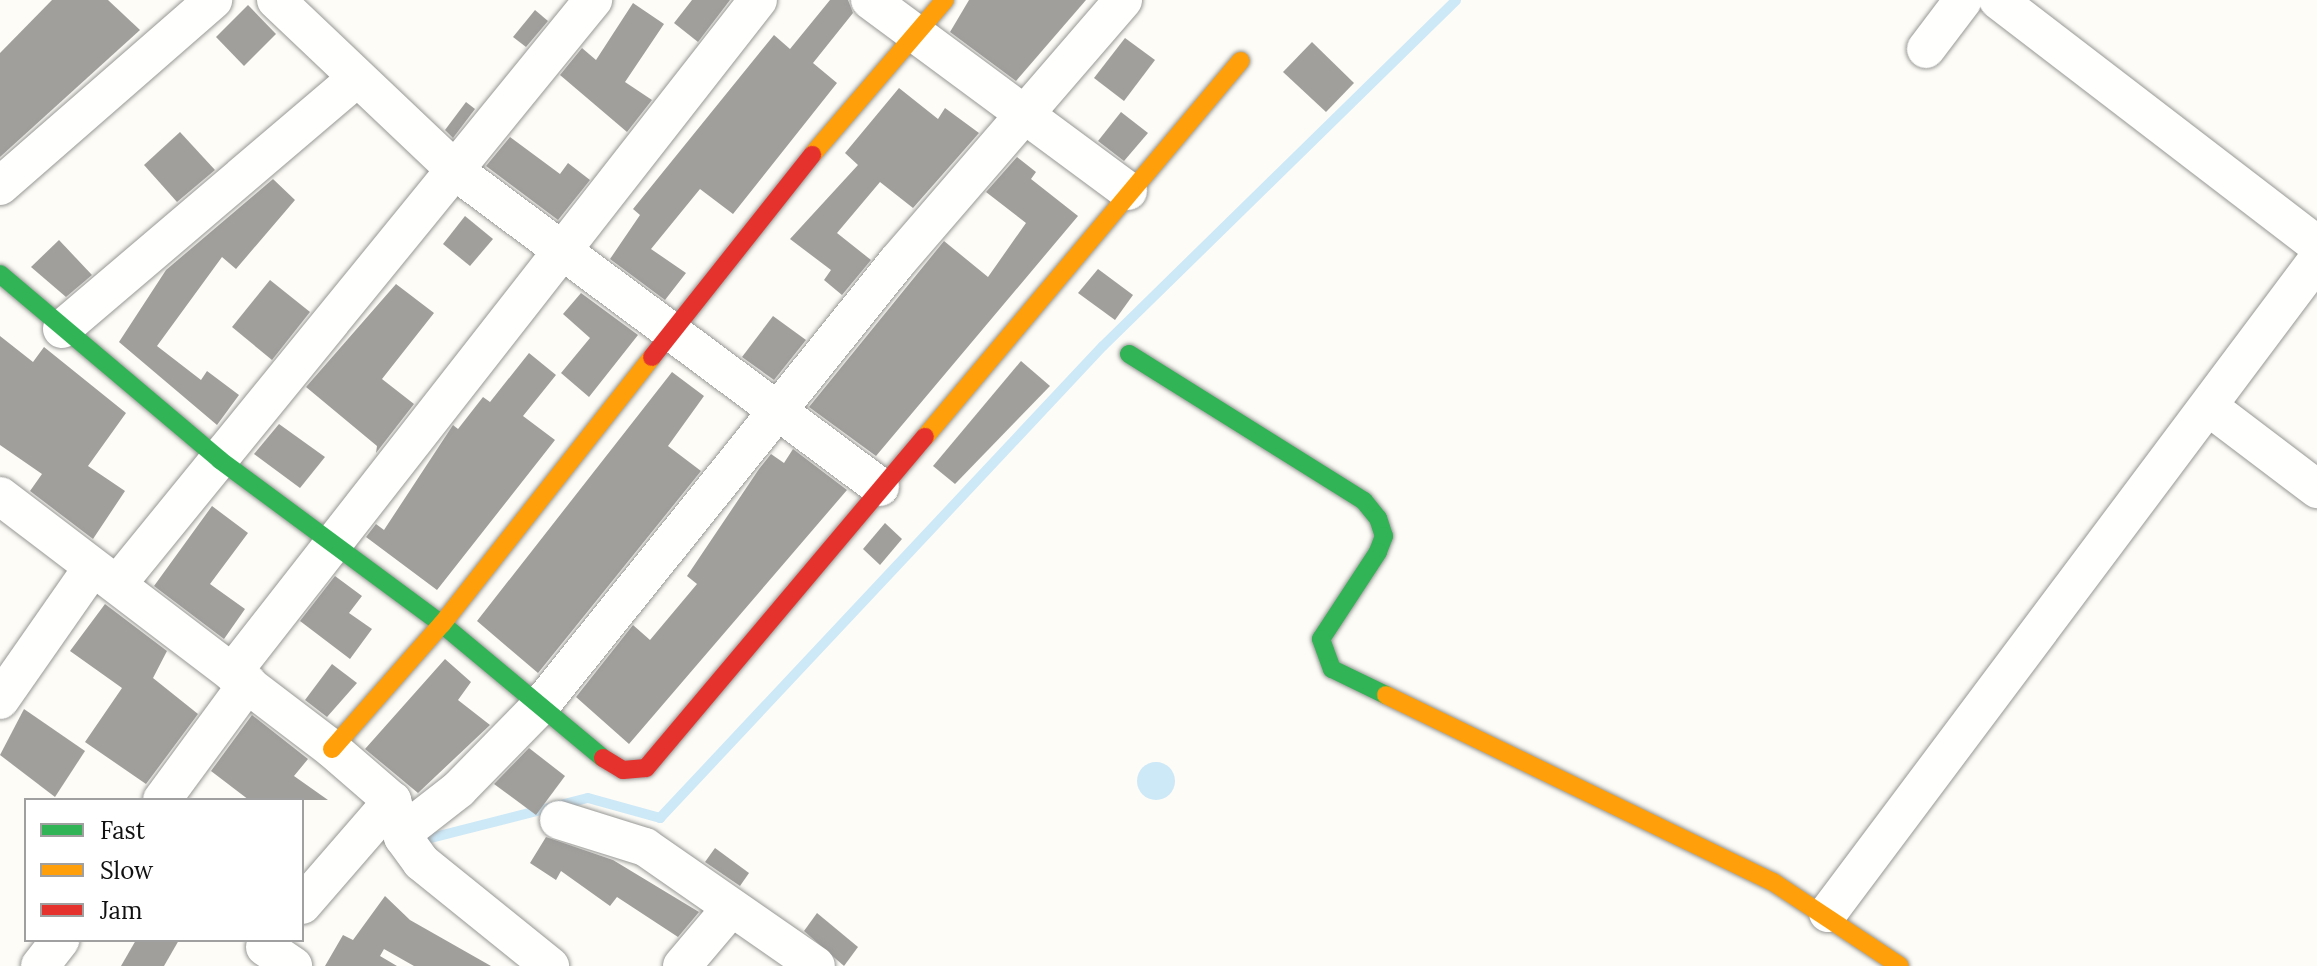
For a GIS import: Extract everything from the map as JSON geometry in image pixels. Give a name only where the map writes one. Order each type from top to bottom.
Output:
[{"type":"street","points":[[0,186],[213,0]]},
{"type":"street","points":[[276,0],[355,80],[458,173],[563,246],[671,335],[880,487]]},
{"type":"street","points":[[0,700],[106,575],[220,460],[458,173],[593,0]]},
{"type":"street","points":[[163,798],[240,678],[333,543],[758,0]]},
{"type":"street","points":[[870,0],[1024,111],[1128,191]]},
{"type":"street","points":[[332,749],[442,624],[671,335],[945,0]]},
{"type":"street","points":[[304,903],[398,817],[459,789],[541,705],[1024,111],[1123,0]]},
{"type":"street","points":[[1926,49],[1963,0]]},
{"type":"street","points":[[1998,0],[2317,245]]},
{"type":"street","points":[[0,274],[220,460],[442,624],[607,761],[623,770],[646,768],[1128,191],[1241,61]]},
{"type":"street","points":[[62,329],[355,80]]},
{"type":"street","points":[[1828,913],[2317,260]]},
{"type":"street","points":[[1129,354],[1364,501],[1378,518],[1384,536],[1378,552],[1321,639],[1332,669],[1828,913],[1900,966]]},
{"type":"street","points":[[2209,407],[2317,489]]},
{"type":"street","points":[[0,496],[332,749],[398,817],[421,862],[550,966]]},
{"type":"street","points":[[559,820],[627,837],[816,966]]},
{"type":"street","points":[[682,966],[731,908]]},
{"type":"street","points":[[40,966],[58,942]]},
{"type":"water","points":[[1156,762],[1169,768],[1175,781],[1169,794],[1156,800],[1143,794],[1137,781],[1143,768]]},
{"type":"building","points":[[52,0],[108,0],[140,30],[0,157],[0,53]]},
{"type":"building","points":[[692,0],[730,0],[698,42],[674,23]]},
{"type":"building","points":[[830,0],[848,0],[853,13],[813,63],[837,83],[733,214],[700,189],[651,249],[686,273],[665,300],[610,259],[640,215],[633,209],[774,35],[790,49]]},
{"type":"building","points":[[969,0],[1086,0],[1016,81],[950,32]]},
{"type":"building","points":[[633,3],[664,24],[625,82],[652,100],[627,132],[560,75],[582,48],[596,60]]},
{"type":"building","points":[[248,5],[276,34],[244,66],[216,37]]},
{"type":"building","points":[[535,10],[548,21],[526,47],[513,37]]},
{"type":"building","points":[[1125,38],[1155,60],[1124,101],[1094,78]]},
{"type":"building","points":[[1312,42],[1354,83],[1326,112],[1283,72]]},
{"type":"building","points":[[899,88],[938,119],[945,108],[979,133],[913,208],[880,182],[837,233],[871,260],[842,295],[824,280],[831,270],[790,239],[858,165],[845,153]]},
{"type":"building","points":[[466,102],[475,109],[453,138],[445,130]]},
{"type":"building","points":[[1121,112],[1148,133],[1124,161],[1098,141]]},
{"type":"building","points":[[180,132],[215,170],[177,202],[144,165]]},
{"type":"building","points":[[510,137],[560,174],[568,163],[590,180],[558,220],[486,166]]},
{"type":"building","points":[[1017,157],[1036,172],[1031,179],[1078,216],[876,456],[809,407],[944,241],[988,277],[1026,223],[986,192]]},
{"type":"building","points":[[273,179],[295,200],[236,269],[222,257],[157,346],[201,380],[207,371],[239,395],[217,425],[119,342],[166,270]]},
{"type":"building","points":[[465,216],[493,239],[470,266],[443,244]]},
{"type":"building","points":[[59,240],[92,275],[66,297],[31,267]]},
{"type":"building","points":[[1098,269],[1133,295],[1115,320],[1078,293]]},
{"type":"building","points":[[270,280],[310,312],[272,360],[232,327]]},
{"type":"building","points":[[396,284],[434,313],[382,379],[414,404],[376,453],[377,446],[306,387]]},
{"type":"building","points":[[581,293],[638,335],[589,397],[561,373],[590,338],[563,314]]},
{"type":"building","points":[[773,316],[806,340],[774,380],[742,357]]},
{"type":"building","points":[[0,336],[33,362],[44,347],[126,413],[88,466],[125,491],[93,539],[30,491],[42,474],[0,445]]},
{"type":"building","points":[[529,353],[556,375],[523,416],[555,440],[437,590],[366,537],[376,524],[384,530],[453,425],[458,429],[483,397],[490,402]]},
{"type":"building","points":[[1021,361],[1050,386],[955,484],[933,466]]},
{"type":"building","points":[[672,372],[704,396],[668,446],[701,471],[538,673],[477,621]]},
{"type":"building","points":[[279,424],[325,457],[300,488],[254,454]]},
{"type":"building","points":[[793,449],[847,490],[629,744],[576,697],[633,625],[650,640],[697,584],[687,576],[759,469],[771,454],[784,463]]},
{"type":"building","points":[[212,506],[248,533],[210,584],[245,609],[224,639],[154,586]]},
{"type":"building","points":[[885,523],[902,539],[880,565],[863,549]]},
{"type":"building","points":[[335,576],[362,596],[349,613],[372,629],[350,659],[300,621]]},
{"type":"building","points":[[105,604],[167,651],[153,678],[198,714],[146,784],[85,742],[122,688],[70,651]]},
{"type":"building","points":[[445,659],[471,682],[458,700],[490,725],[418,793],[365,749]]},
{"type":"building","points":[[332,664],[357,683],[327,717],[305,700]]},
{"type":"building","points":[[24,709],[85,751],[55,797],[0,755]]},
{"type":"building","points":[[252,715],[308,759],[294,776],[328,800],[246,798],[211,771]]},
{"type":"building","points":[[529,748],[565,776],[536,815],[494,784]]},
{"type":"building","points":[[546,837],[613,860],[699,912],[678,937],[617,897],[610,906],[561,871],[556,880],[530,863]]},
{"type":"building","points":[[715,848],[749,873],[740,886],[705,862]]},
{"type":"building","points":[[385,896],[410,920],[491,966],[414,966],[384,949],[380,956],[397,966],[325,966],[343,935],[353,940]]},
{"type":"building","points":[[817,913],[858,947],[844,966],[804,931]]},
{"type":"building","points":[[135,942],[178,942],[164,966],[121,966]]},
{"type":"waterway","points":[[419,841],[588,798],[660,818],[1103,346],[1456,0]]},
{"type":"traffic: fast","points":[[0,274],[220,460],[442,624],[603,758]]},
{"type":"traffic: fast","points":[[1129,354],[1364,501],[1378,518],[1384,536],[1378,552],[1321,639],[1332,669],[1386,695]]},
{"type":"traffic: slow","points":[[812,155],[945,0]]},
{"type":"traffic: slow","points":[[925,437],[1241,61]]},
{"type":"traffic: slow","points":[[332,749],[442,624],[652,357]]},
{"type":"traffic: slow","points":[[1386,695],[1773,882],[1900,966]]},
{"type":"traffic: jam","points":[[652,357],[812,155]]},
{"type":"traffic: jam","points":[[603,758],[623,770],[646,768],[925,437]]}]
